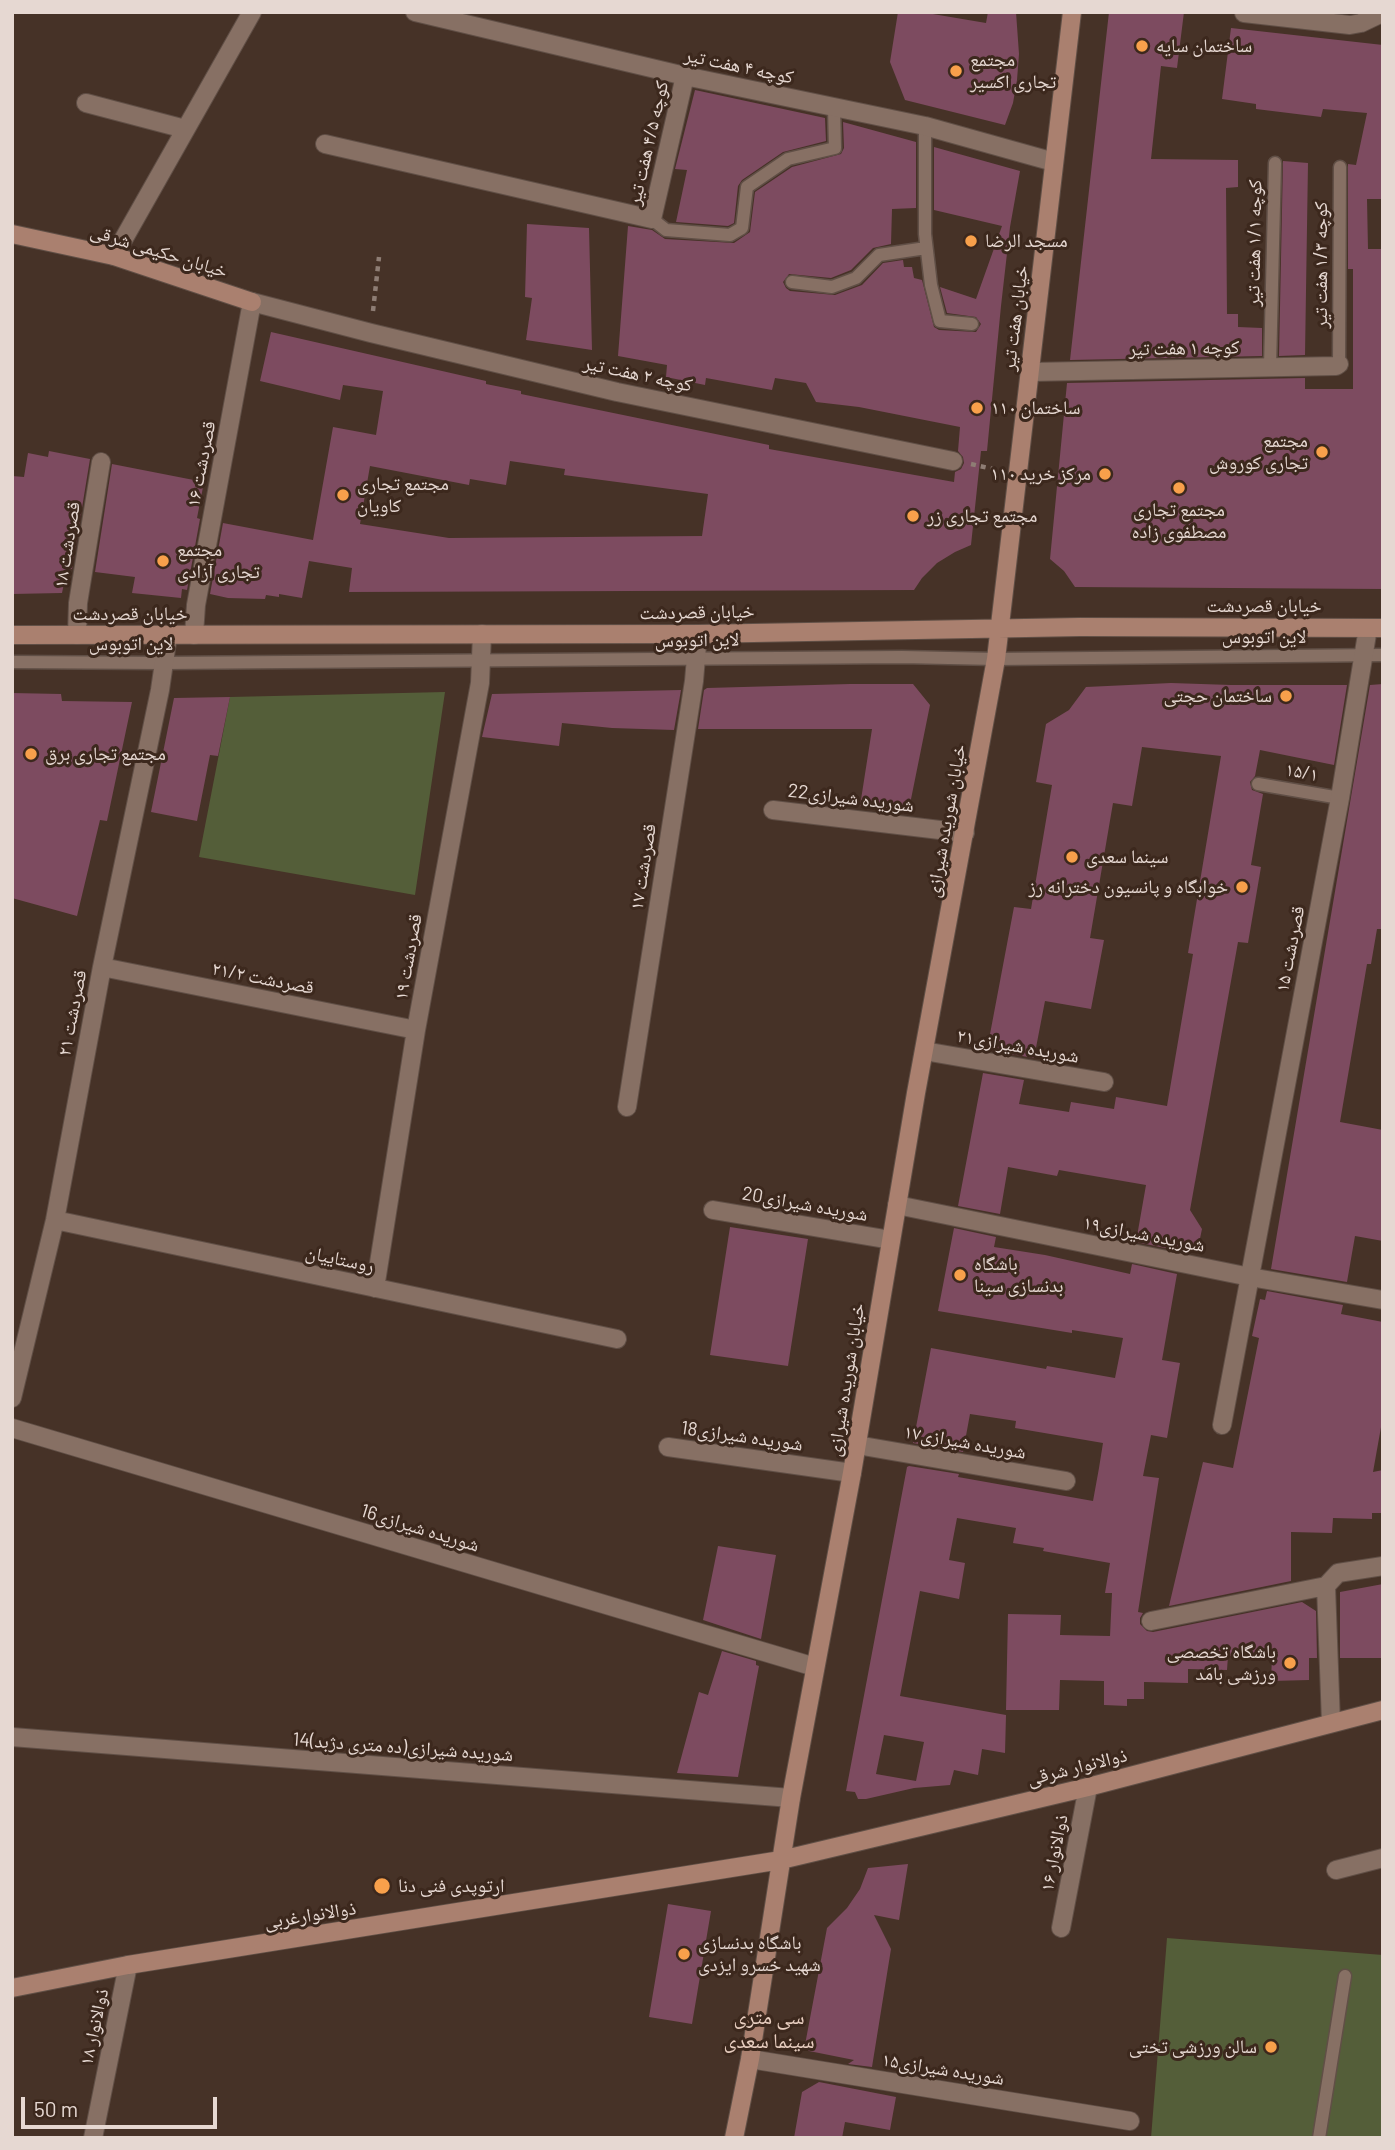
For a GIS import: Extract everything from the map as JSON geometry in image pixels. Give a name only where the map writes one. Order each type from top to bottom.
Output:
[{"type":"main road","name":"خیابان هفت تیر","points":[[1000,628],[1072,12]]},
{"type":"main road","name":"خیابان حکیمی شرقی","points":[[12,234],[114,256],[252,302]]},
{"type":"main road","name":"خیابان قصردشت","points":[[12,635],[698,634],[1000,628],[1376,628]]},
{"type":"main road","name":"خیابان شوریده شیرازی","points":[[734,2138],[750,2059],[791,1798],[852,1473],[1000,628]]},
{"type":"main road","name":"ذوالانوار شرقی","points":[[781,1860],[1088,1787],[1383,1710]]},
{"type":"main road","name":"ذوالانوارغربی","points":[[12,1988],[128,1965],[781,1860]]},
{"type":"street","points":[[114,256],[252,12]]},
{"type":"street","name":"کوچه ۴ هفت تیر","points":[[415,12],[685,76],[925,126],[1054,162]]},
{"type":"street","points":[[1244,13],[1350,25],[1382,13]]},
{"type":"street","name":"کوچه ۴/۵ هفت تیر","points":[[652,219],[685,76]]},
{"type":"street","points":[[86,103],[185,129]]},
{"type":"street","points":[[325,144],[652,219]]},
{"type":"street","name":"کوچه ۲ هفت تیر","points":[[252,302],[617,391],[953,461]]},
{"type":"street","name":"قصردشت ۱۶","points":[[194,635],[196,605],[252,302]]},
{"type":"street","name":"کوچه ۱ هفت تیر","points":[[1030,372],[1339,364]]},
{"type":"street","name":"قصردشت ۱۸","points":[[77,635],[79,603],[101,462]]},
{"type":"street","name":"قصردشت ۱۵","points":[[1222,1425],[1340,799],[1374,655],[1376,628]]},
{"type":"street","name":"قصردشت ۱۹","points":[[375,1288],[416,1030],[480,683],[482,634]]},
{"type":"street","name":"قصردشت ۱۷","points":[[627,1107],[698,634]]},
{"type":"street","name":"قصردشت ۲۱","points":[[12,1398],[55,1220],[168,635]]},
{"type":"street","name":"22شوریده شیرازی","points":[[773,810],[965,833]]},
{"type":"street","name":"قصردشت ۲۱/۲","points":[[102,967],[416,1030]]},
{"type":"street","name":"شوریده شیرازی۲۱","points":[[924,1051],[1104,1082]]},
{"type":"street","name":"شوریده شیرازی۱۹","points":[[897,1205],[1250,1277],[1383,1300]]},
{"type":"street","name":"20شوریده شیرازی","points":[[713,1210],[891,1240]]},
{"type":"street","name":"روستاییان","points":[[55,1220],[617,1339]]},
{"type":"street","name":"شوریده شیرازی16","points":[[12,1428],[815,1667]]},
{"type":"street","name":"شوریده شیرازی۱۷","points":[[857,1445],[1066,1481]]},
{"type":"street","name":"18شوریده شیرازی","points":[[668,1447],[852,1473]]},
{"type":"street","points":[[1151,1621],[1326,1586],[1338,1573],[1383,1566]]},
{"type":"street","points":[[1326,1586],[1331,1723]]},
{"type":"street","name":"14شوریده شیرازی(ده متری دژبد)","points":[[12,1737],[791,1798]]},
{"type":"street","name":"ذوالانوار ۱۶","points":[[1061,1928],[1088,1787]]},
{"type":"street","points":[[1336,1870],[1383,1858]]},
{"type":"street","name":"ذوالانوار ۱۸","points":[[93,2138],[128,1965]]},
{"type":"street","name":"شوریده شیرازی۱۵","points":[[750,2059],[1130,2121]]},
{"type":"lane","points":[[652,219],[666,230],[730,235],[742,228],[747,187],[788,159],[835,148],[834,108]]},
{"type":"lane","points":[[925,126],[926,248],[931,285],[940,321],[972,324]]},
{"type":"lane","name":"کوچه ۱/۱ هفت تیر","points":[[1270,367],[1275,163]]},
{"type":"lane","name":"کوچه ۱/۳ هفت تیر","points":[[1339,364],[1340,167]]},
{"type":"lane","points":[[792,282],[832,287],[856,278],[879,255],[926,248]]},
{"type":"lane","name":"لاین اتوبوس","points":[[12,663],[1374,655]]},
{"type":"lane","name":"۱۵/۱","points":[[1258,784],[1340,799]]},
{"type":"lane","points":[[1320,2138],[1345,1976]]},
{"type":"path","points":[[371,333],[379,257]]},
{"type":"path","points":[[953,461],[1018,474]]},
{"type":"green space","points":[[445,692],[415,895],[199,857],[230,697]]},
{"type":"green space","name":"سالن ورزشی تختی","points":[[1167,1938],[1383,1955],[1383,2138],[1151,2138]]},
{"type":"building","name":"مجتمع تجاری اکسیر","points":[[898,12],[921,12],[986,23],[988,12],[1016,12],[1019,54],[1017,80],[1005,125],[905,100],[890,62]]},
{"type":"building","points":[[1109,12],[1184,12],[1177,68],[1161,66],[1151,159],[1238,160],[1238,187],[1226,188],[1227,314],[1238,314],[1238,327],[1262,328],[1262,356],[1070,360]]},
{"type":"building","points":[[1231,28],[1383,45],[1383,199],[1367,199],[1368,249],[1383,249],[1383,589],[1075,587],[1064,571],[1050,559],[1067,383],[1305,378],[1305,389],[1353,389],[1353,269],[1348,269],[1348,164],[1356,165],[1367,113],[1323,109],[1321,117],[1256,109],[1256,104],[1222,99]]},
{"type":"building","points":[[695,90],[825,118],[826,141],[783,152],[742,180],[738,186],[734,223],[728,226],[676,222],[687,170],[675,169]]},
{"type":"building","points":[[843,122],[916,142],[916,208],[892,209],[891,244],[873,248],[851,270],[831,278],[789,274],[783,282],[786,288],[790,291],[835,295],[862,285],[883,263],[903,260],[904,267],[912,267],[914,278],[922,280],[934,327],[939,330],[976,332],[981,324],[976,317],[947,313],[940,287],[976,299],[1002,226],[934,210],[934,147],[1020,171],[1010,227],[987,451],[981,451],[971,545],[937,563],[914,590],[349,592],[352,568],[309,561],[302,598],[279,594],[279,597],[266,595],[265,599],[228,598],[210,594],[223,523],[313,540],[333,427],[376,435],[383,391],[343,385],[340,400],[260,381],[271,332],[486,381],[486,384],[521,391],[521,394],[769,445],[769,449],[954,482],[955,472],[961,469],[964,463],[958,451],[960,427],[859,407],[816,402],[806,383],[775,378],[772,390],[706,378],[705,385],[666,377],[667,365],[618,356],[628,226],[652,230],[665,239],[734,243],[750,232],[755,192],[792,167],[841,154],[844,148]],"holes":[[[510,461],[565,469],[564,475],[708,494],[702,536],[449,538],[360,524],[370,466],[469,485],[470,479],[506,485]]]},
{"type":"building","points":[[1283,161],[1308,163],[1305,355],[1279,356]]},
{"type":"building","points":[[527,224],[589,228],[592,350],[526,340],[532,298],[525,297]]},
{"type":"building","points":[[49,451],[90,459],[72,569],[67,568],[62,593],[12,594],[12,476],[24,477],[28,453],[48,457]]},
{"type":"building","points":[[112,464],[204,482],[187,590],[182,589],[181,598],[132,593],[135,577],[95,572]]},
{"type":"building","points":[[1171,683],[1347,685],[1334,765],[1260,750],[1255,776],[1250,782],[1252,790],[1263,794],[1251,865],[1261,867],[1248,943],[1238,942],[1190,1210],[1202,1229],[1198,1248],[1181,1245],[1180,1251],[1136,1242],[1146,1185],[1059,1170],[1057,1176],[1008,1167],[1000,1214],[958,1206],[983,1073],[1024,1080],[1019,1104],[1069,1112],[1071,1102],[1114,1109],[1116,1097],[1167,1106],[1193,954],[1188,953],[1221,756],[1142,747],[1132,806],[1113,803],[1090,938],[1104,940],[1091,1009],[1045,1001],[1034,1058],[987,1050],[1014,907],[1031,909],[1052,785],[1036,782],[1046,724],[1069,710],[1086,687]]},
{"type":"building","points":[[913,684],[930,705],[908,814],[860,806],[872,729],[698,729],[704,690],[707,688]]},
{"type":"building","points":[[1383,684],[1383,919],[1381,929],[1377,929],[1371,964],[1367,964],[1340,1122],[1383,1130],[1383,1241],[1355,1236],[1347,1282],[1271,1269],[1370,685]]},
{"type":"building","points":[[681,690],[674,730],[562,723],[559,746],[482,737],[492,694]]},
{"type":"building","points":[[12,693],[61,694],[62,701],[132,702],[107,821],[100,820],[77,916],[12,898]]},
{"type":"building","points":[[230,697],[218,756],[210,755],[197,821],[151,812],[174,698]]},
{"type":"building","points":[[730,1227],[808,1239],[788,1366],[710,1355]]},
{"type":"building","points":[[954,1228],[996,1237],[994,1247],[1130,1274],[1132,1264],[1177,1274],[1162,1360],[1180,1363],[1167,1438],[1151,1435],[1143,1476],[1159,1478],[1138,1612],[1143,1613],[1140,1624],[1147,1631],[1153,1632],[1302,1602],[1316,1611],[1317,1658],[1309,1658],[1309,1680],[1271,1681],[1272,1657],[1228,1656],[1227,1670],[1188,1669],[1188,1683],[1144,1682],[1144,1699],[1127,1699],[1127,1706],[1104,1705],[1104,1681],[1060,1680],[1059,1710],[1006,1710],[1008,1614],[1061,1615],[1060,1635],[1110,1636],[1112,1593],[1105,1593],[1110,1563],[1013,1543],[1016,1528],[957,1518],[949,1560],[965,1563],[959,1599],[920,1591],[900,1696],[1006,1715],[1005,1753],[982,1749],[978,1775],[954,1770],[950,1785],[914,1788],[866,1799],[858,1799],[855,1792],[846,1791],[907,1467],[959,1474],[958,1477],[1093,1501],[1103,1443],[1015,1428],[1016,1421],[970,1414],[963,1452],[913,1443],[931,1348],[1046,1369],[1047,1366],[1115,1378],[1123,1338],[1072,1330],[1072,1333],[938,1311]],"holes":[[[884,1735],[924,1742],[916,1781],[876,1774]]]},
{"type":"building","points":[[1267,1291],[1343,1305],[1341,1314],[1383,1322],[1383,1416],[1373,1472],[1383,1470],[1383,1513],[1372,1513],[1372,1519],[1333,1518],[1332,1533],[1291,1532],[1291,1581],[1169,1606],[1203,1462],[1233,1468],[1259,1338],[1252,1336],[1260,1299],[1265,1300]]},
{"type":"building","points":[[718,1546],[776,1555],[761,1639],[703,1620]]},
{"type":"building","points":[[1383,1584],[1383,1658],[1340,1658],[1340,1592]]},
{"type":"building","points":[[722,1651],[756,1661],[759,1666],[738,1777],[677,1773],[699,1692],[708,1695]]},
{"type":"building","points":[[908,1864],[899,1920],[874,1915],[891,1949],[872,2067],[848,2064],[854,2060],[804,2050],[827,1928],[847,1908],[860,1889],[868,1868]]},
{"type":"building","points":[[668,1904],[711,1911],[692,2024],[649,2017]]},
{"type":"building","points":[[819,2082],[896,2097],[890,2130],[845,2122],[842,2138],[794,2138],[802,2092]]},
{"type":"place","name":"ساختمان سایه","points":[[1142,46]]},
{"type":"place","name":"مجتمع تجاری اکسیر","points":[[956,71]]},
{"type":"place","name":"مسجد الرضا","points":[[971,241]]},
{"type":"place","name":"ساختمان ۱۱۰","points":[[977,408]]},
{"type":"place","name":"مجتمع تجاری کوروش","points":[[1322,452]]},
{"type":"place","name":"مرکز خرید ۱۱۰","points":[[1105,474]]},
{"type":"place","name":"مجتمع تجاری مصطفوی زاده","points":[[1179,488]]},
{"type":"place","name":"مجتمع تجاری کاویان","points":[[343,495]]},
{"type":"place","name":"مجتمع تجاری زر","points":[[913,516]]},
{"type":"place","name":"مجتمع تجاری آزادی","points":[[163,561]]},
{"type":"place","name":"ساختمان حجتی","points":[[1286,696]]},
{"type":"place","name":"مجتمع تجاری برق","points":[[31,754]]},
{"type":"place","name":"سینما سعدی","points":[[1072,857]]},
{"type":"place","name":"خوابگاه و پانسیون دخترانه رز","points":[[1242,887]]},
{"type":"place","name":"باشگاه بدنسازی سینا","points":[[960,1275]]},
{"type":"place","name":"باشگاه تخصصی ورزشی بامَد","points":[[1290,1663]]},
{"type":"place","name":"ارتوپدی فنی دنا","points":[[382,1886]]},
{"type":"place","name":"باشگاه بدنسازی شهید خسرو ایزدی","points":[[684,1954]]},
{"type":"place","name":"سالن ورزشی تختی","points":[[1271,2047]]},
{"type":"district","name":"سی متری سینما سعدی","points":[[769,2029]]}]
